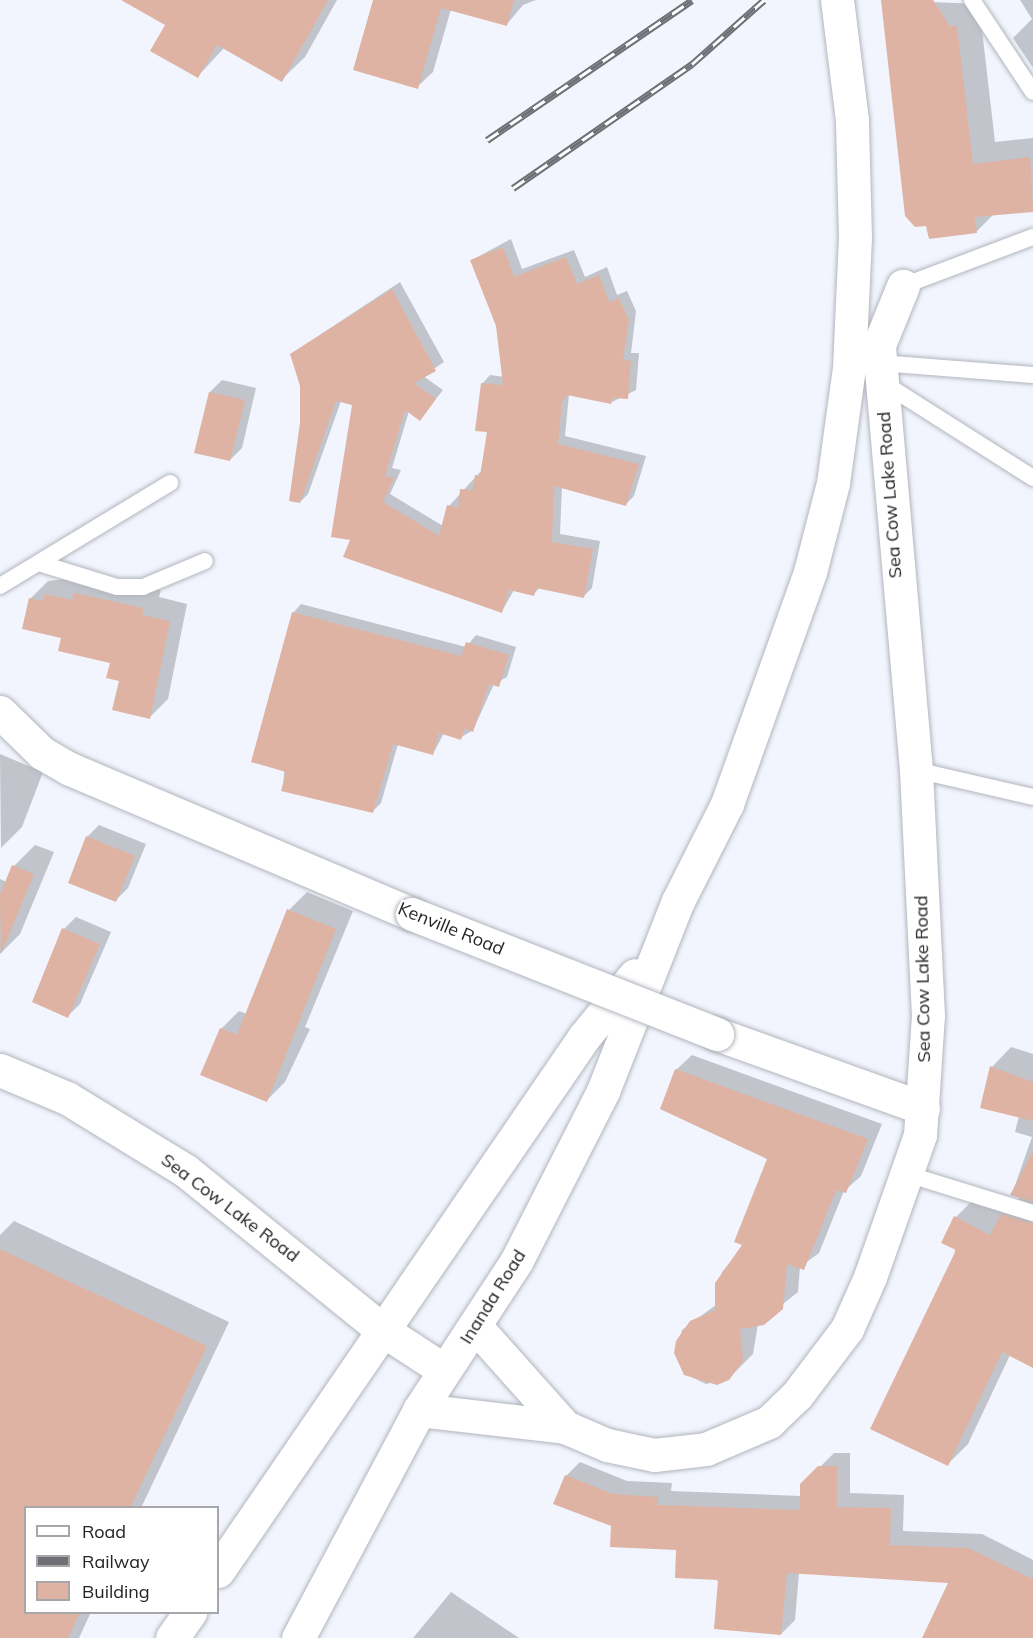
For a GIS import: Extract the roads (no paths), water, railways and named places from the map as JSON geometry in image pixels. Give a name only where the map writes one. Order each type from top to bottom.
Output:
[{"type":"street","name":"Inanda Road","points":[[298,1638],[419,1410],[444,1370],[476,1327],[517,1260],[603,1091],[661,944],[727,804],[810,572],[833,483],[849,368],[855,238],[852,120],[837,0]]},
{"type":"street","name":"Sea Cow Lake Road","points":[[419,1410],[565,1428],[607,1445],[654,1455],[706,1449],[769,1422],[797,1395],[847,1329],[910,1175],[923,1108],[928,1016],[916,770],[881,372],[885,319],[903,286]]},
{"type":"street","name":"Kenville Road","points":[[0,712],[42,753],[70,769],[412,914],[717,1034],[923,1108]]},
{"type":"street","name":"Inanda Road","points":[[219,1570],[381,1329],[496,1172],[584,1037],[661,944]]},
{"type":"street","name":"Sea Cow Lake Road","points":[[0,1071],[68,1098],[186,1171],[381,1329],[444,1370]]},
{"type":"street","name":"Sea Cow Lake Road","points":[[476,1327],[565,1428]]},
{"type":"street","points":[[172,1638],[189,1614]]},
{"type":"lane","points":[[972,0],[1033,92]]},
{"type":"lane","points":[[903,286],[1033,237]]},
{"type":"lane","points":[[881,372],[1033,375]]},
{"type":"lane","points":[[881,372],[1033,478]]},
{"type":"lane","points":[[0,586],[42,564],[171,483]]},
{"type":"lane","points":[[42,564],[117,587],[143,587],[205,561]]},
{"type":"lane","points":[[916,770],[1033,796]]},
{"type":"lane","points":[[910,1175],[1033,1213]]},
{"type":"railway","points":[[487,140],[692,0]]},
{"type":"railway","points":[[513,188],[692,64],[764,0]]}]
